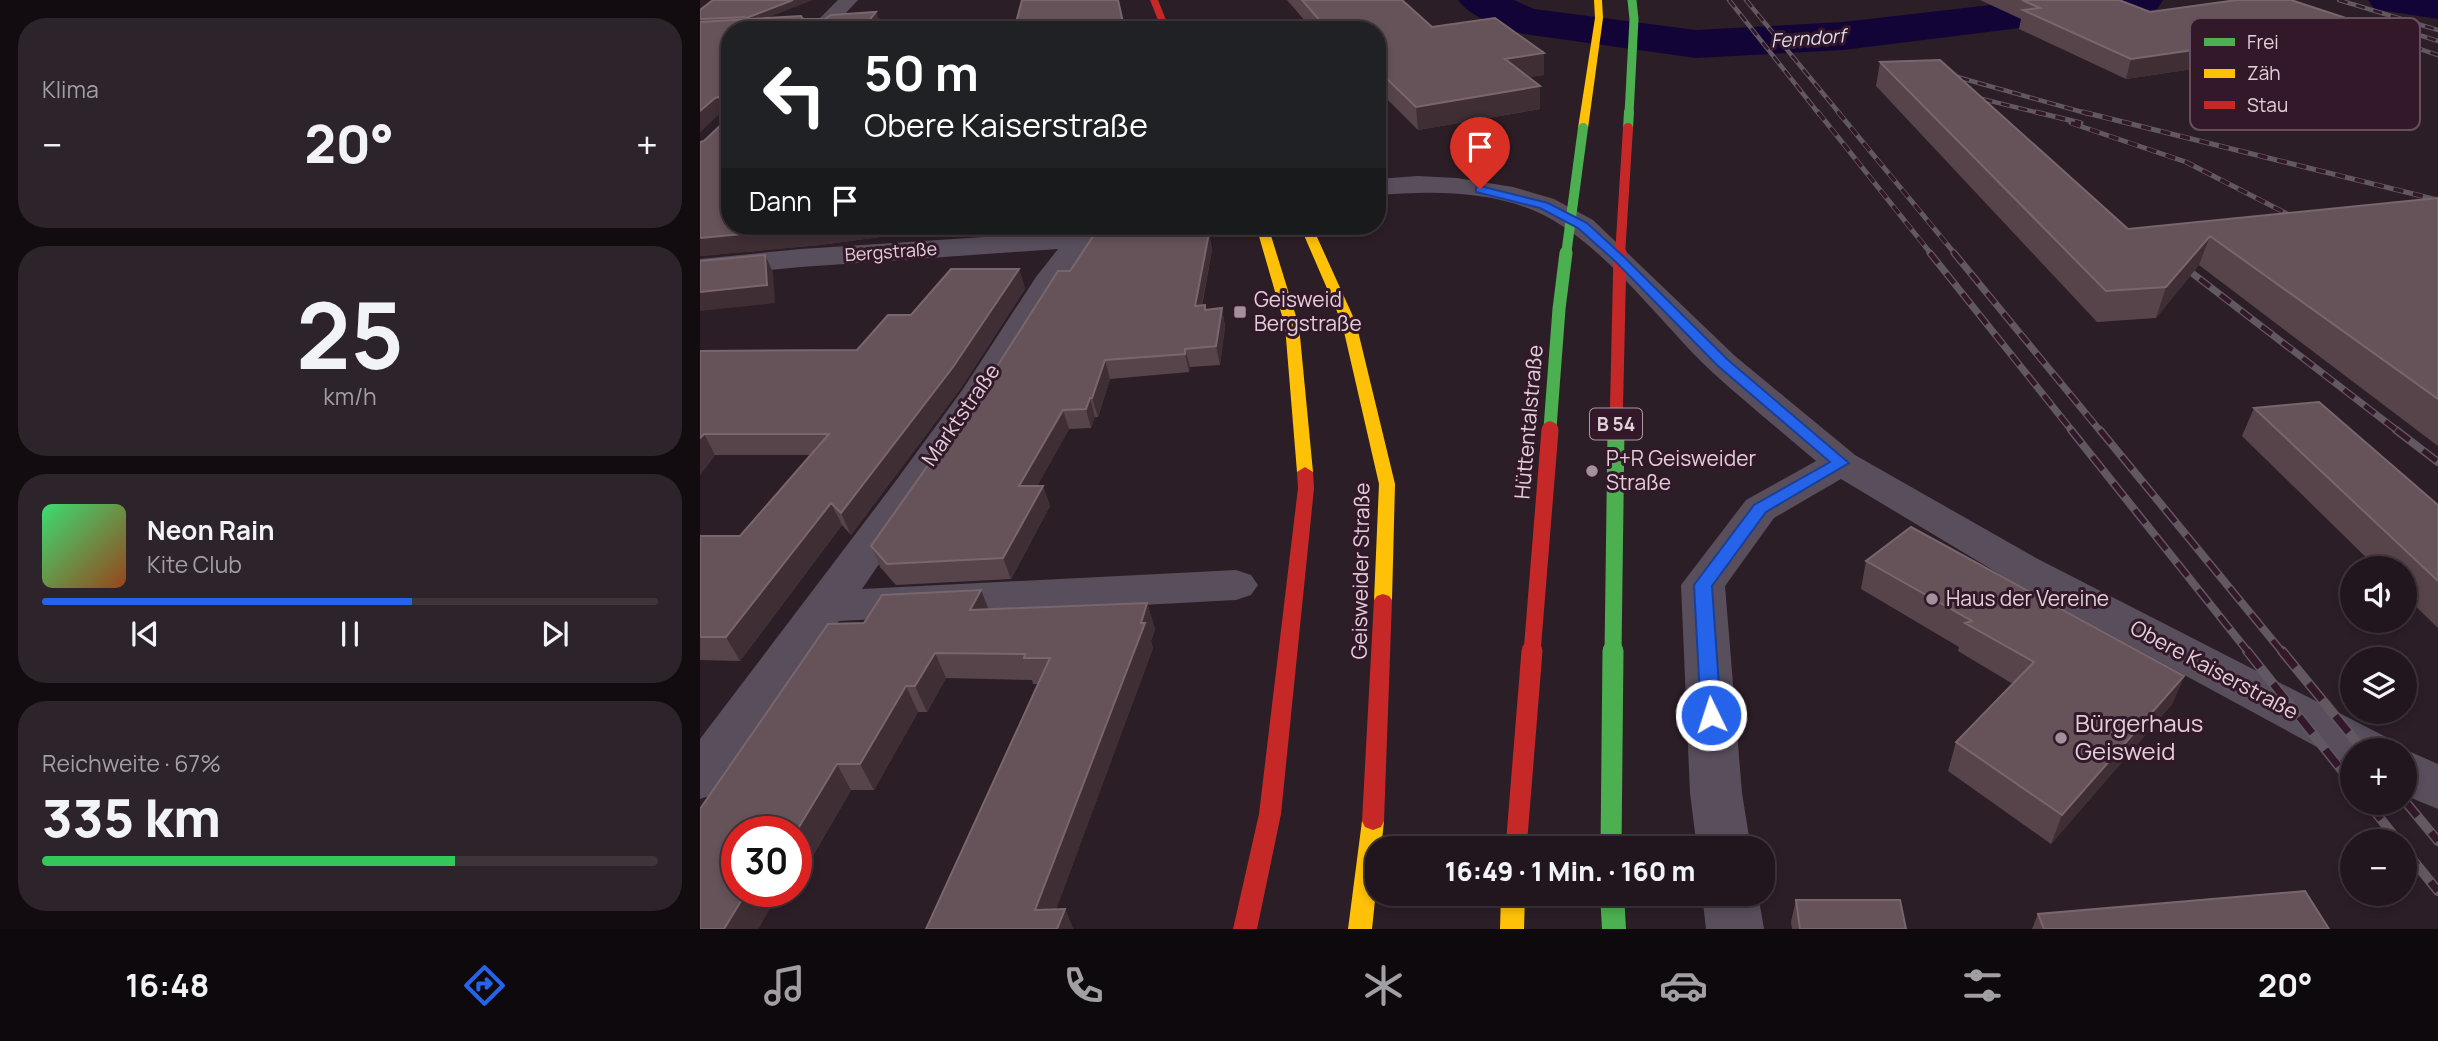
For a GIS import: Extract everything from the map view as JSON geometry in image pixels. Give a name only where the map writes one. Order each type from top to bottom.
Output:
[{"type":"main road","points":[[1154,0],[1162,21]]},
{"type":"main road","name":"Hüttentalstraße","points":[[1517,836],[1559,309],[1599,18],[1598,0]]},
{"type":"main road","name":"B 54","points":[[1611,836],[1617,305],[1634,19],[1632,0]]},
{"type":"main road","points":[[1245,929],[1270,814],[1306,488],[1292,326],[1265,235]]},
{"type":"main road","name":"Geisweider Straße","points":[[1310,235],[1349,323],[1387,484],[1375,808],[1360,929]]},
{"type":"main road","points":[[1512,929],[1513,906]]},
{"type":"main road","points":[[1613,906],[1614,929]]},
{"type":"street","points":[[827,21],[849,0]]},
{"type":"street","name":"Obere Kaiserstraße","points":[[1386,186],[1418,184],[1457,186],[1503,193],[1544,205],[1583,226],[1723,363],[1841,463],[2021,568],[2343,738]]},
{"type":"street","name":"Bergstraße","points":[[700,268],[1057,235]]},
{"type":"street","name":"Marktstraße","points":[[700,778],[978,393],[1031,308],[1088,235]]},
{"type":"street","points":[[1722,836],[1716,793],[1703,585],[1760,509],[1841,463]]},
{"type":"street","points":[[825,607],[1236,586]]},
{"type":"street","points":[[2417,777],[2438,788]]},
{"type":"street","points":[[1732,906],[1735,929]]},
{"type":"building","points":[[713,0],[793,0],[749,17],[700,19],[700,10]]},
{"type":"building","points":[[1022,0],[1118,0],[1123,21],[1016,21]]},
{"type":"building","points":[[1302,0],[1402,0],[1432,27],[1495,18],[1544,53],[1505,59],[1540,86],[1416,107],[1386,78],[1386,21],[1320,21]]},
{"type":"building","points":[[2022,0],[2119,0],[2150,12],[2237,0],[2291,0],[2346,18],[2190,18],[2190,50],[2131,59],[2023,10],[2040,8]]},
{"type":"building","points":[[876,12],[869,21],[721,21],[721,96],[715,98],[700,111],[700,22],[801,16],[803,19],[825,19],[831,15]]},
{"type":"building","points":[[1940,60],[2128,229],[2438,198],[2438,399],[2210,236],[2166,287],[2106,291],[1880,62]]},
{"type":"building","points":[[721,125],[721,235],[732,235],[700,238],[700,142]]},
{"type":"building","points":[[1094,235],[1209,235],[1195,306],[1205,305],[1205,310],[1222,308],[1216,346],[1185,349],[1185,354],[1105,360],[1086,409],[1063,410],[1019,486],[1043,486],[1003,558],[887,564],[871,546],[991,376],[1058,271],[1070,271]]},
{"type":"building","points":[[765,255],[767,285],[700,292],[700,261]]},
{"type":"building","points":[[951,269],[1019,269],[953,367],[841,513],[831,503],[726,637],[700,637],[700,536],[740,536],[829,434],[704,434],[700,438],[700,351],[857,350],[888,315],[911,315]]},
{"type":"building","points":[[2319,402],[2438,505],[2438,581],[2417,561],[2417,556],[2411,556],[2254,408]]},
{"type":"building","points":[[1911,527],[2184,676],[2062,815],[1956,742],[2034,662],[1965,623],[1972,621],[1866,561]]},
{"type":"building","points":[[981,590],[970,610],[1147,603],[1141,623],[1145,623],[1035,910],[1065,909],[1057,929],[926,929],[1050,658],[1024,658],[1025,654],[935,653],[915,686],[906,686],[860,764],[837,764],[806,816],[721,816],[721,907],[737,907],[724,929],[700,929],[700,809],[828,624],[864,623],[882,595]]},
{"type":"building","points":[[2305,891],[2329,929],[2044,929],[2038,914]]},
{"type":"building","points":[[1796,900],[1900,900],[1906,929],[1800,929]]},
{"type":"waterway","name":"Ferndorf","points":[[1479,0],[1524,21],[1696,44],[1843,36],[2142,0]]},
{"type":"waterway","name":"Ferndorf","points":[[2389,0],[2438,6]]},
{"type":"waterway","points":[[1667,40],[1673,30]]},
{"type":"railway","points":[[1729,0],[1819,114]]},
{"type":"railway","points":[[1746,0],[1840,114]]},
{"type":"railway","points":[[2339,0],[2398,18]]},
{"type":"railway","points":[[2420,25],[2438,30]]},
{"type":"railway","points":[[2420,35],[2438,41]]},
{"type":"railway","points":[[2420,49],[2438,55]]},
{"type":"railway","points":[[1943,73],[2089,114]]},
{"type":"railway","points":[[1966,95],[2043,114]]},
{"type":"railway","points":[[1818,112],[1932,255]]},
{"type":"railway","points":[[1838,112],[1956,255]]},
{"type":"railway","points":[[2036,112],[2081,123]]},
{"type":"railway","points":[[2083,112],[2438,200]]},
{"type":"railway","points":[[2071,123],[2186,162],[2305,223]]},
{"type":"railway","points":[[1930,253],[2073,432]]},
{"type":"railway","points":[[1954,253],[2101,432]]},
{"type":"railway","points":[[2179,263],[2399,432]]},
{"type":"railway","points":[[2071,430],[2249,653]]},
{"type":"railway","points":[[2100,430],[2283,653]]},
{"type":"railway","points":[[2396,430],[2438,462]]},
{"type":"railway","points":[[2247,651],[2340,768]]},
{"type":"railway","points":[[2282,651],[2353,738]]},
{"type":"railway","points":[[2378,815],[2389,829]]},
{"type":"railway","points":[[2416,815],[2438,841]]},
{"type":"railway","points":[[2417,865],[2438,891]]},
{"type":"traffic: fast","points":[[1628,128],[1634,19],[1632,0]]},
{"type":"traffic: fast","points":[[1550,428],[1559,309],[1583,128]]},
{"type":"traffic: fast","points":[[1611,836],[1616,430]]},
{"type":"traffic: fast","points":[[1613,906],[1614,929]]},
{"type":"traffic: slow","points":[[1583,128],[1599,18],[1598,0]]},
{"type":"traffic: slow","points":[[1265,235],[1292,326],[1305,472]]},
{"type":"traffic: slow","points":[[1310,235],[1349,323],[1387,484],[1383,600]]},
{"type":"traffic: slow","points":[[1360,929],[1373,821]]},
{"type":"traffic: slow","points":[[1512,929],[1513,906]]},
{"type":"traffic: jam","points":[[1154,0],[1162,21]]},
{"type":"traffic: jam","points":[[1616,430],[1617,305],[1628,128]]},
{"type":"traffic: jam","points":[[1517,836],[1550,428]]},
{"type":"traffic: jam","points":[[1245,929],[1270,814],[1306,488],[1305,472]]},
{"type":"traffic: jam","points":[[1373,821],[1383,600]]},
{"type":"place","name":"Geisweid Bergstraße","points":[[1240,312]]},
{"type":"place","name":"P+R Geisweider Straße","points":[[1592,471]]},
{"type":"place","name":"Haus der Vereine","points":[[1932,599]]},
{"type":"place","name":"Bürgerhaus Geisweid","points":[[2061,738]]},
{"type":"route","points":[[1480,189],[1544,205],[1583,226],[1723,363],[1841,463],[1760,509],[1703,585],[1711,715]]}]
